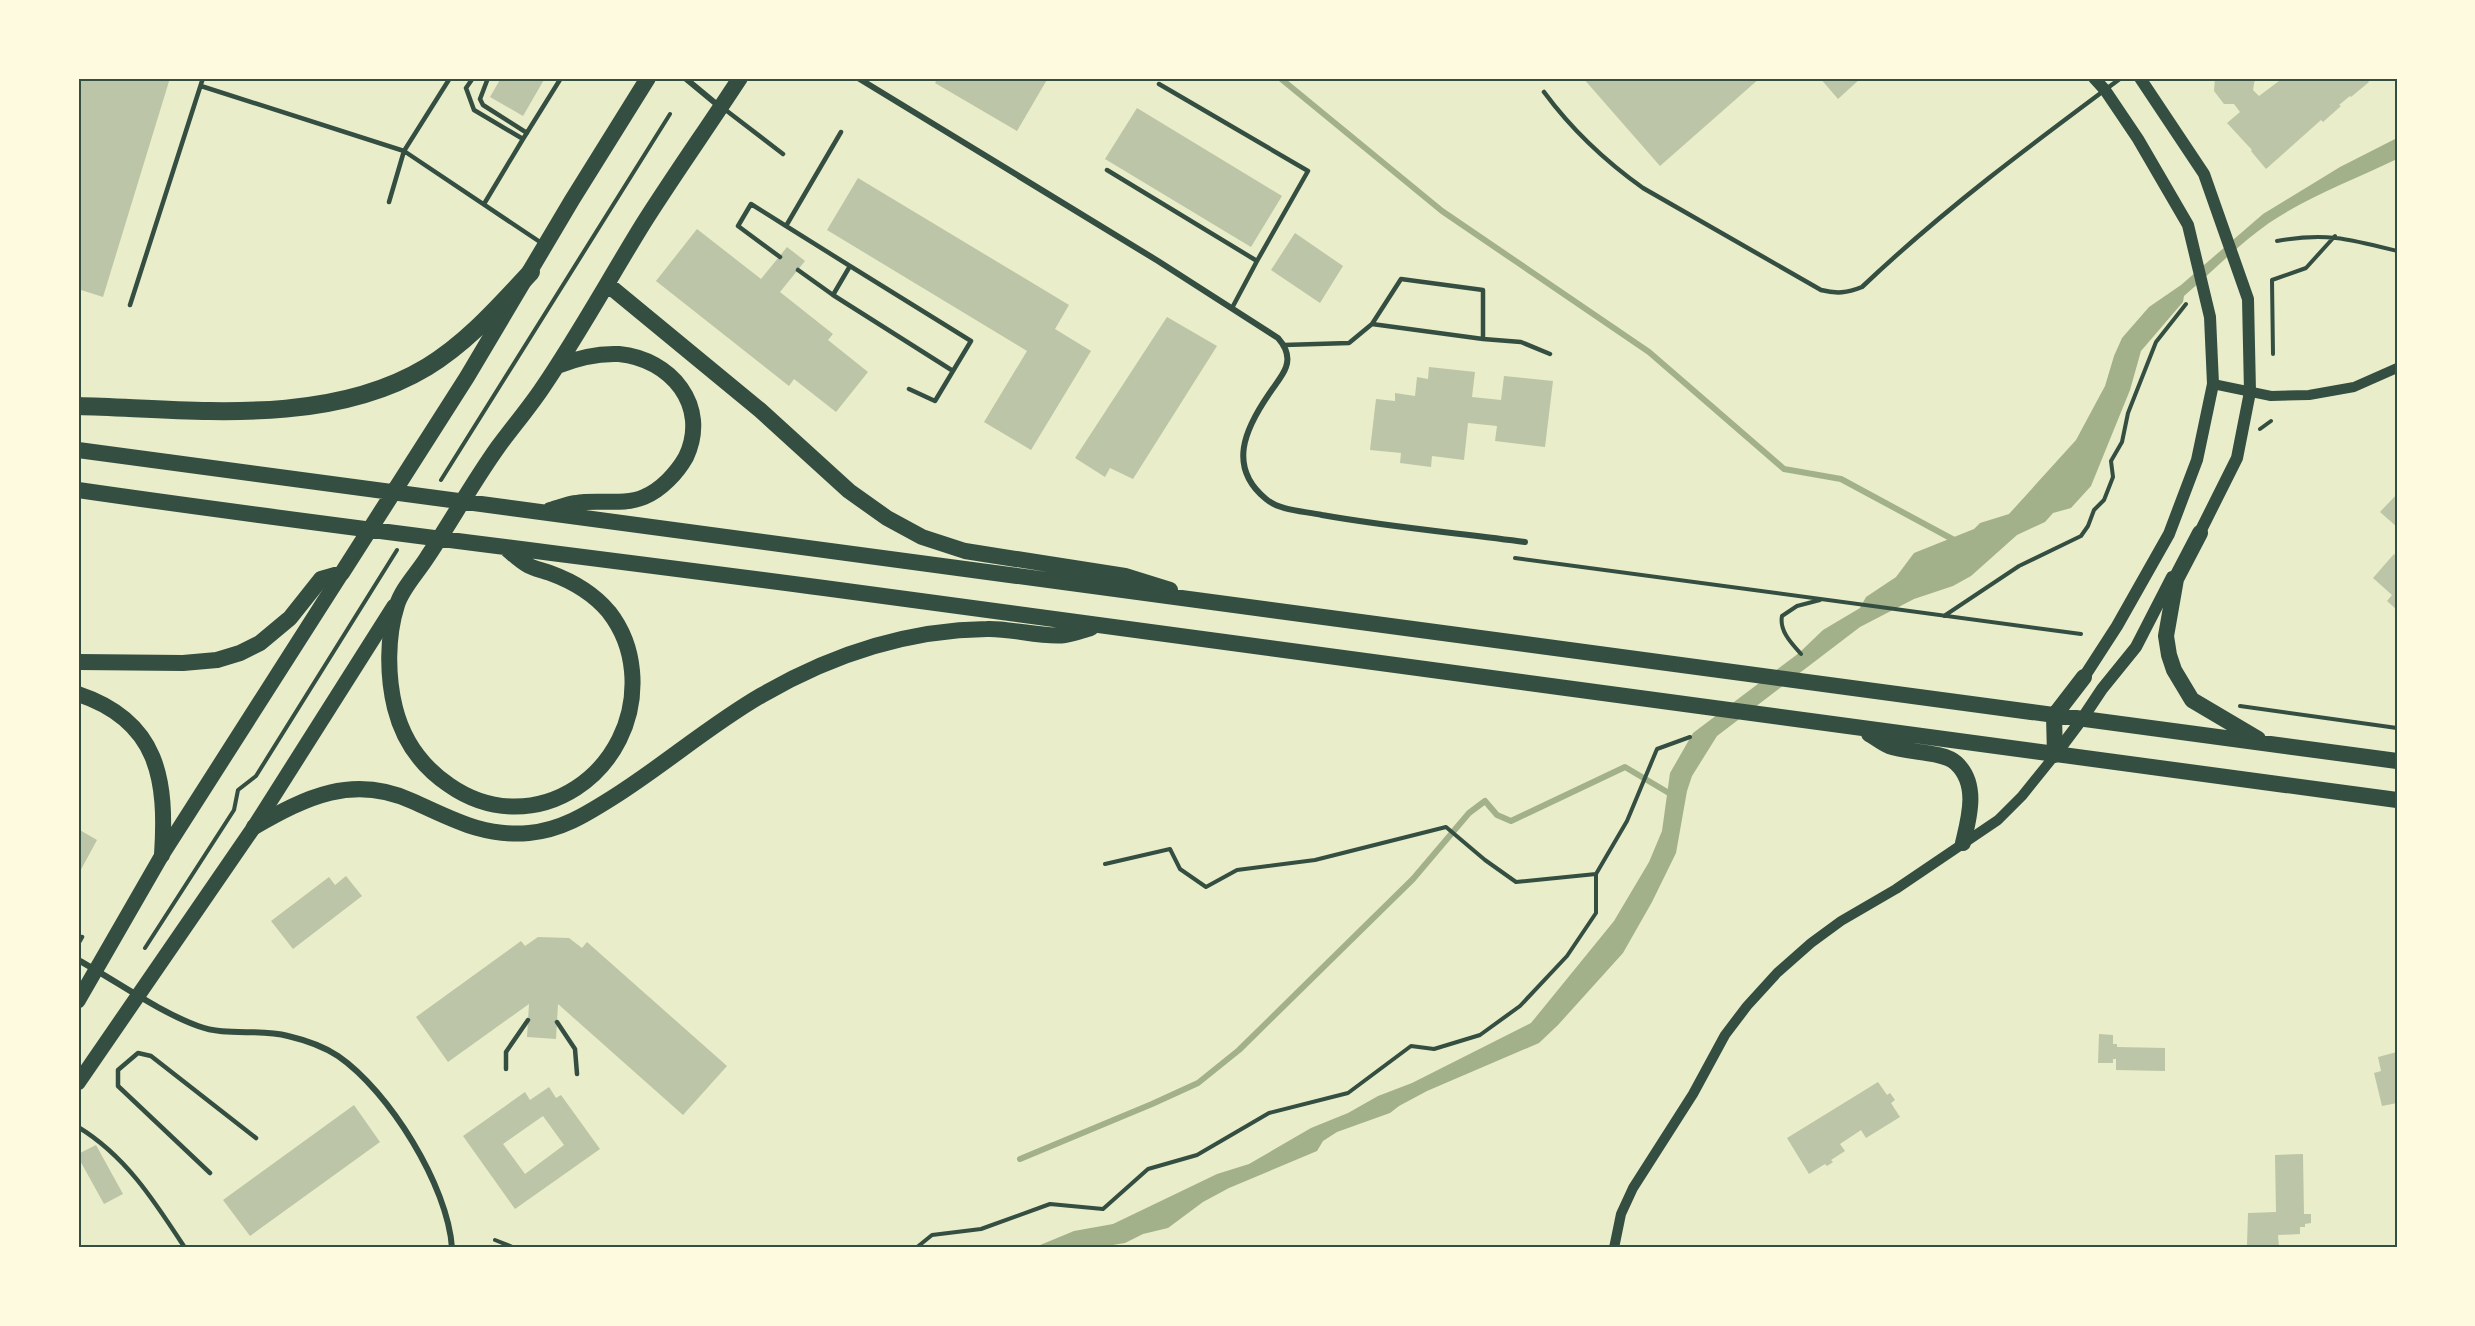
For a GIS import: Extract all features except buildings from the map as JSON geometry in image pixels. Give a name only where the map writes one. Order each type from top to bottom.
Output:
[{"type":"highway","points":[[78,662],[183,663],[217,660],[240,653],[260,643],[290,618],[321,579],[342,573],[531,272],[648,78]]},
{"type":"highway","points":[[505,548],[527,565],[552,573],[589,593],[607,609],[618,625],[627,642],[631,657],[633,682],[631,708],[615,751],[592,776],[579,786],[557,799],[533,806],[490,805],[473,799],[439,778],[410,747],[399,723],[390,676],[390,641],[397,602],[497,448],[557,366],[646,220],[740,78]]},
{"type":"highway","points":[[78,406],[266,411],[310,407],[351,399],[383,388],[426,368],[476,329],[531,272]]},
{"type":"highway","points":[[607,284],[760,410],[849,490],[887,518],[922,537],[965,551],[1125,576],[1238,607]]},
{"type":"highway","points":[[544,512],[576,502],[609,502],[643,498],[675,474],[690,447],[693,433],[690,406],[677,382],[667,372],[644,359],[602,354],[579,358],[557,366]]},
{"type":"highway","points":[[78,450],[2397,761]]},
{"type":"highway","points":[[78,490],[264,517],[1498,678],[1863,730],[2397,800]]},
{"type":"highway","points":[[2200,532],[2176,579],[2166,636],[2169,656],[2174,670],[2192,700],[2266,743]]},
{"type":"highway","points":[[254,827],[291,806],[322,793],[342,789],[367,789],[392,793],[411,800],[472,828],[501,834],[551,830],[572,822],[631,786],[760,696],[820,664],[859,650],[929,634],[988,629],[1064,635],[1099,626]]},
{"type":"highway","points":[[2055,755],[2054,716],[2084,677]]},
{"type":"highway","points":[[78,694],[114,710],[134,728],[150,750],[158,770],[163,793],[162,855]]},
{"type":"highway","points":[[1863,730],[1888,746],[1956,762],[1965,776],[1971,795],[1971,812],[1963,843]]},
{"type":"main road","points":[[2084,677],[2117,626],[2169,534],[2197,459],[2213,384],[2211,316],[2188,225],[2138,139],[2105,90],[2094,78]]},
{"type":"main road","points":[[2055,755],[2102,689],[2136,647],[2183,558],[2200,532],[2237,458],[2250,392],[2248,298],[2220,214],[2204,174],[2140,78]]},
{"type":"main road","points":[[78,1001],[162,855],[342,573]]},
{"type":"main road","points":[[78,1083],[254,827],[397,602]]},
{"type":"street","points":[[685,78],[721,107]]},
{"type":"street","points":[[858,78],[1278,338],[1284,345],[1288,357],[1286,368],[1260,406],[1242,449],[1244,468],[1249,480],[1269,501],[1284,508],[1345,519],[1525,542]]},
{"type":"street","points":[[2213,384],[2271,396],[2309,395],[2354,387],[2397,368]]},
{"type":"street","points":[[1614,1248],[1621,1214],[1633,1188],[1693,1094],[1725,1035],[1747,1006],[1777,973],[1811,943],[1998,820],[2022,796],[2055,755]]},
{"type":"street","points":[[78,960],[199,1027],[223,1032],[286,1035],[318,1045],[348,1064],[374,1089],[393,1112],[421,1155],[436,1185],[452,1248]]},
{"type":"lane","points":[[130,305],[203,78]]},
{"type":"lane","points":[[389,202],[404,151],[450,78]]},
{"type":"lane","points":[[473,78],[466,88],[474,110],[522,139]]},
{"type":"lane","points":[[488,78],[480,99],[483,105],[527,133]]},
{"type":"lane","points":[[484,204],[561,78]]},
{"type":"lane","points":[[1544,92],[1565,120],[1619,172],[1821,290],[1834,294],[1849,292],[1862,286],[2009,160],[2121,78]]},
{"type":"lane","points":[[1159,84],[1308,171],[1232,308]]},
{"type":"lane","points":[[201,86],[404,151],[546,246]]},
{"type":"lane","points":[[721,107],[783,154]]},
{"type":"lane","points":[[786,226],[841,132]]},
{"type":"lane","points":[[1107,170],[1257,261]]},
{"type":"lane","points":[[780,256],[738,226],[751,204],[971,341],[935,400],[909,389]]},
{"type":"lane","points":[[833,295],[850,266]]},
{"type":"lane","points":[[798,270],[833,295],[953,370]]},
{"type":"lane","points":[[1284,345],[1349,343],[1372,324],[1401,279],[1483,290],[1484,339]]},
{"type":"lane","points":[[1372,324],[1521,342],[1550,354]]},
{"type":"lane","points":[[78,944],[82,937]]},
{"type":"lane","points":[[506,1069],[506,1052],[528,1020]]},
{"type":"lane","points":[[557,1022],[575,1049],[577,1074]]},
{"type":"lane","points":[[210,1173],[118,1086],[118,1070],[138,1053],[151,1056],[256,1138]]},
{"type":"lane","points":[[78,1127],[108,1149],[129,1169],[152,1197],[185,1248]]},
{"type":"path","points":[[2277,241],[2301,236],[2335,236],[2397,250]]},
{"type":"path","points":[[2273,354],[2272,280],[2306,268],[2335,236]]},
{"type":"path","points":[[1944,616],[2019,567],[2081,536],[2094,510],[2103,500],[2113,477],[2111,461],[2122,442],[2128,412],[2156,342],[2186,304]]},
{"type":"path","points":[[2256,436],[2261,427],[2271,421]]},
{"type":"path","points":[[1515,558],[2081,634]]},
{"type":"path","points":[[1801,654],[1789,640],[1781,624],[1782,616],[1797,606],[1823,599]]},
{"type":"path","points":[[2239,706],[2397,728]]},
{"type":"path","points":[[916,1248],[932,1235],[981,1229],[1050,1204],[1103,1209],[1148,1169],[1197,1155],[1269,1113],[1348,1093],[1411,1046],[1434,1049],[1480,1035],[1520,1006],[1567,956],[1596,913],[1596,874],[1627,821],[1657,749],[1690,737]]},
{"type":"path","points":[[1105,864],[1170,849],[1180,869],[1206,887],[1237,870],[1315,860],[1446,827],[1485,860],[1516,882],[1596,874]]},
{"type":"path","points":[[495,1240],[515,1248]]},
{"type":"shaded area","points":[[2397,138],[2397,159],[2284,213],[2236,249],[2184,296],[2183,302],[2141,351],[2130,390],[2091,486],[2071,508],[2053,513],[2045,522],[2017,535],[1971,576],[1953,586],[1914,599],[1860,627],[1717,736],[1692,776],[1687,791],[1676,853],[1623,953],[1539,1043],[1427,1091],[1390,1113],[1337,1132],[1323,1141],[1317,1151],[1229,1188],[1203,1202],[1168,1228],[1143,1234],[1125,1243],[1095,1248],[1033,1248],[1074,1231],[1113,1224],[1217,1174],[1249,1164],[1311,1128],[1348,1113],[1378,1096],[1412,1083],[1531,1023],[1614,921],[1649,862],[1662,831],[1670,773],[1693,733],[1799,653],[1823,630],[1860,608],[1866,597],[1896,577],[1914,553],[1974,529],[1980,523],[2009,514],[2076,440],[2105,386],[2122,338],[2149,307],[2181,285],[2263,214],[2340,167]]},
{"type":"waterway","points":[[1280,78],[1442,211],[1649,352],[1784,469],[1841,479],[1956,541]]},
{"type":"waterway","points":[[1020,1159],[1198,1083],[1239,1050],[1413,879],[1469,813],[1485,801],[1497,815],[1511,821],[1625,767],[1674,796]]}]
